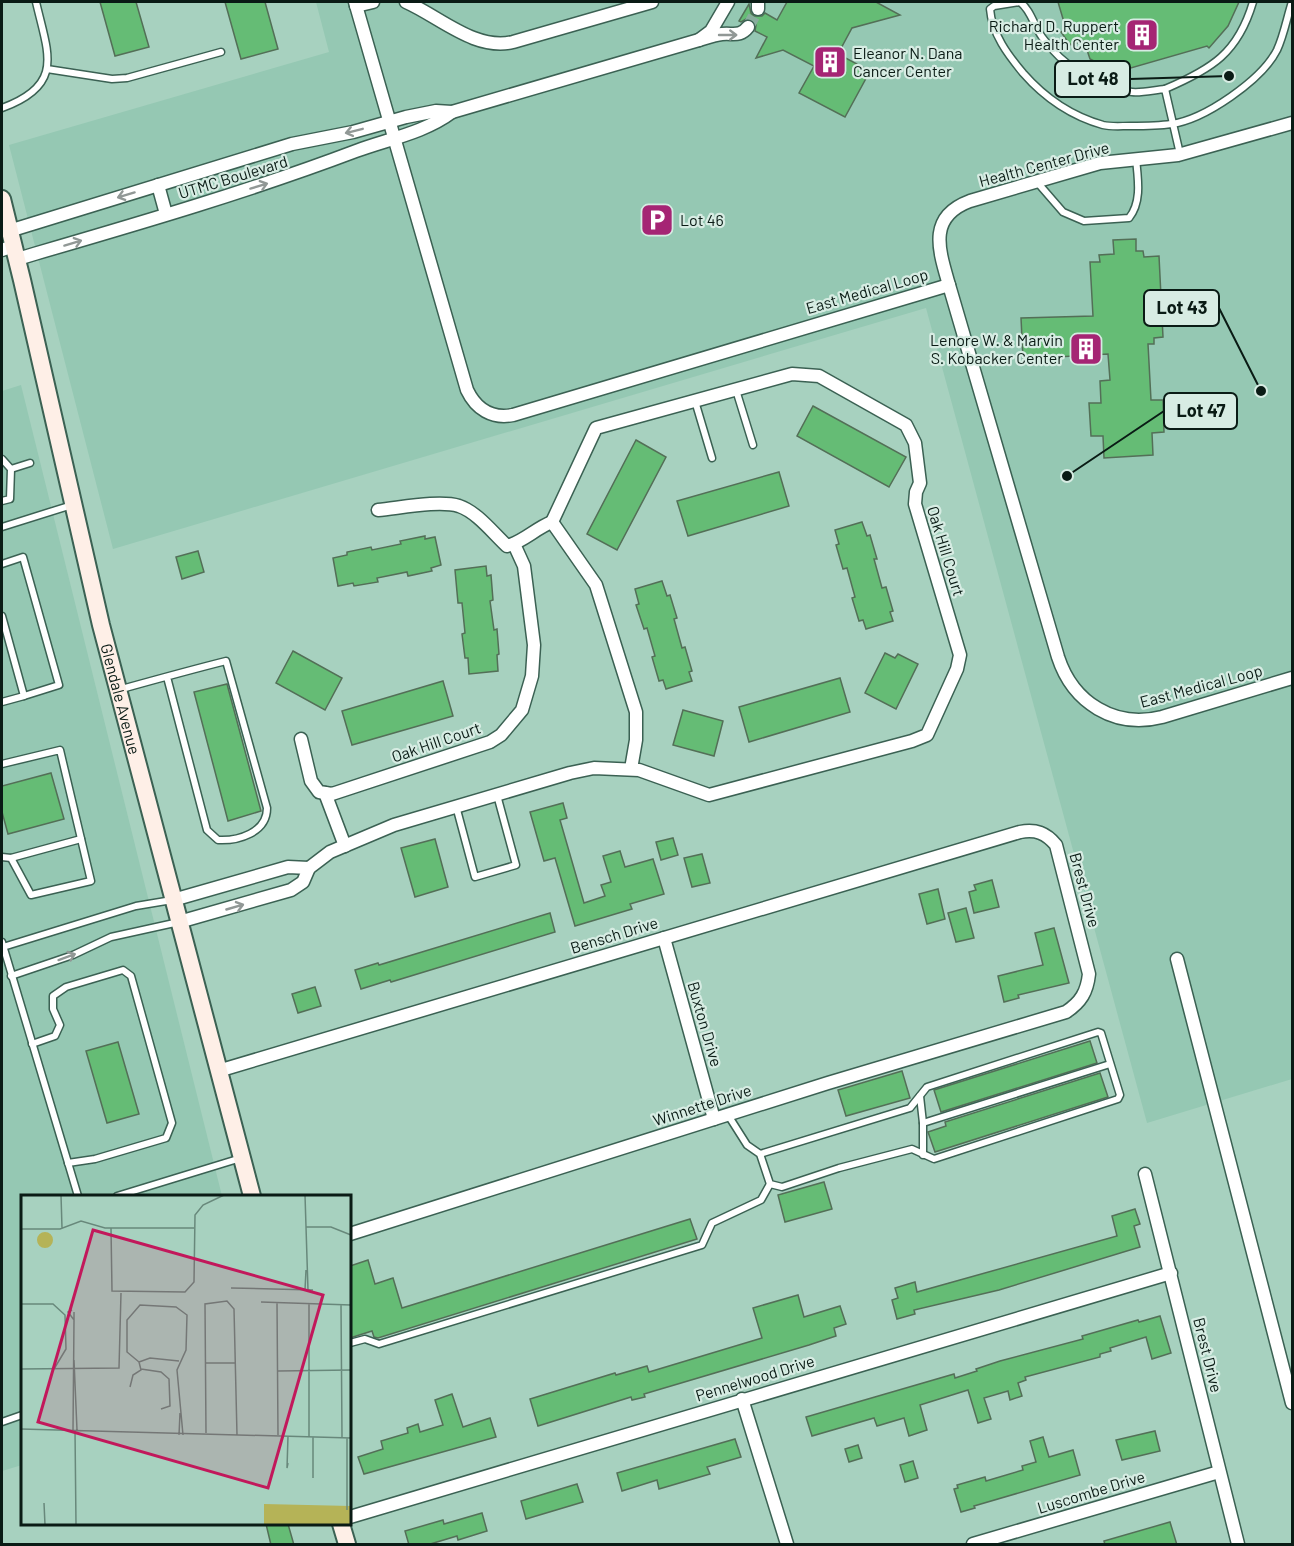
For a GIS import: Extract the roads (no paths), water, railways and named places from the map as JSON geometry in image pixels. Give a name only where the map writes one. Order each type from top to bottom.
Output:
[{"type":"main road","name":"Glendale Avenue","points":[[2,199],[10,247],[118,690],[251,1195]]},
{"type":"main road","points":[[341,1525],[347,1545]]},
{"type":"street","points":[[356,4],[373,2]]},
{"type":"street","points":[[406,2],[472,37],[496,44],[513,42],[652,2]]},
{"type":"street","points":[[699,40],[711,31],[728,2]]},
{"type":"street","name":"East Medical Loop","points":[[356,4],[467,390],[477,406],[490,414],[513,415],[949,285],[1058,657],[1065,675],[1076,692],[1085,701],[1105,713],[1124,719],[1143,720],[1162,717],[1293,678]]},
{"type":"street","name":"UTMC Boulevard","points":[[10,247],[166,214],[298,174],[436,111],[452,112],[722,34],[735,36],[744,32],[748,27]]},
{"type":"street","name":"UTMC Boulevard","points":[[10,247],[158,185],[292,144],[352,132],[393,130],[440,122],[452,112]]},
{"type":"street","name":"Health Center Drive","points":[[949,285],[939,243],[941,230],[947,216],[966,203],[1100,163],[1180,155],[1293,123]]},
{"type":"street","points":[[158,185],[166,214]]},
{"type":"street","name":"Oak Hill Court","points":[[179,922],[291,890],[303,882],[309,868],[330,852],[394,825],[570,772],[594,768],[639,770],[709,795],[912,741],[927,735],[957,669],[960,655],[915,504],[916,492],[920,483],[915,443],[906,425],[819,376],[792,374],[736,389],[596,428],[552,522]]},
{"type":"street","points":[[378,510],[441,504],[460,507],[474,515],[507,546],[552,522],[596,585],[636,712],[636,740],[631,769]]},
{"type":"street","name":"Oak Hill Court","points":[[324,793],[332,794],[490,742],[515,721],[528,694],[534,645],[524,566],[514,544]]},
{"type":"street","points":[[301,739],[311,781],[319,792],[324,793],[345,846]]},
{"type":"street","name":"Brest Drive","points":[[1020,832],[1038,831],[1049,837],[1056,845],[1087,960],[1089,974],[1087,988],[1076,1005],[1066,1012]]},
{"type":"street","name":"Bensch Drive","points":[[218,1071],[1020,832]]},
{"type":"street","points":[[172,900],[288,867],[309,868]]},
{"type":"street","name":"Buxton Drive","points":[[664,938],[714,1119]]},
{"type":"street","points":[[1177,959],[1293,1403]]},
{"type":"street","name":"Winnette Drive","points":[[351,1234],[728,1114],[1066,1012]]},
{"type":"street","name":"Brest Drive","points":[[1145,1174],[1238,1545]]},
{"type":"street","name":"Pennelwood Drive","points":[[351,1517],[1171,1273]]},
{"type":"street","points":[[742,1399],[787,1545]]},
{"type":"street","name":"Luscombe Drive","points":[[973,1545],[1219,1472]]},
{"type":"lane","points":[[2,108],[15,103],[34,90],[46,76],[49,61],[36,2]]},
{"type":"lane","points":[[1253,2],[1246,24],[1225,54],[1196,75],[1165,89],[1133,92],[1109,87],[1083,75],[1061,59],[1042,36],[1020,2],[994,6],[990,9],[991,18],[1005,51],[1039,90],[1072,113],[1105,126],[1173,124],[1202,114],[1224,102],[1254,78],[1276,51],[1292,2]]},
{"type":"lane","points":[[47,69],[112,79],[127,78],[221,52]]},
{"type":"lane","points":[[1165,89],[1180,155]]},
{"type":"lane","points":[[1036,182],[1063,212],[1083,220],[1129,218],[1137,208],[1136,159]]},
{"type":"lane","points":[[736,389],[753,445]]},
{"type":"lane","points":[[695,401],[712,458]]},
{"type":"lane","points":[[2,459],[11,469],[10,499],[2,501]]},
{"type":"lane","points":[[11,469],[30,463]]},
{"type":"lane","points":[[2,527],[72,505]]},
{"type":"lane","points":[[2,564],[23,557],[59,685],[2,702]]},
{"type":"lane","points":[[2,616],[24,696]]},
{"type":"lane","points":[[118,690],[167,676],[226,661],[267,808],[267,817],[251,834],[229,841],[218,840],[207,830],[167,676]]},
{"type":"lane","points":[[2,764],[60,750],[91,881],[31,895],[11,858]]},
{"type":"lane","points":[[456,805],[475,877],[516,865],[496,793]]},
{"type":"lane","points":[[2,856],[11,858],[81,839]]},
{"type":"lane","points":[[77,1195],[2,944],[136,906],[172,900]]},
{"type":"lane","points":[[12,976],[73,955],[111,937],[179,922]]},
{"type":"lane","points":[[32,1044],[55,1036],[60,1025],[54,1009],[53,996],[66,987],[123,970],[131,976],[172,1123],[166,1138],[95,1159],[68,1163]]},
{"type":"lane","points":[[760,1154],[910,1108],[927,1087],[1098,1032],[1101,1033],[1120,1098],[934,1159],[912,1149],[839,1168],[782,1187],[770,1184]]},
{"type":"lane","points":[[923,1123],[1110,1064]]},
{"type":"lane","points":[[920,1096],[923,1155]]},
{"type":"lane","points":[[351,1343],[365,1339],[379,1344],[702,1245],[712,1223],[761,1200],[770,1184],[760,1154],[747,1145],[728,1114]]},
{"type":"lane","points":[[123,1195],[241,1158]]},
{"type":"lane","points":[[2,1422],[21,1415]]},
{"type":"tunnel","points":[[748,27],[758,9]]},
{"type":"place","name":"Richard D. Ruppert Health Center","points":[[1142,35]]},
{"type":"place","name":"Eleanor N. Dana Cancer Center","points":[[830,62]]},
{"type":"place","name":"Lot 48","points":[[1229,76]]},
{"type":"place","name":"Lot 46","points":[[657,220]]},
{"type":"place","name":"Lenore W. & Marvin S. Kobacker Center","points":[[1086,349]]},
{"type":"place","name":"Lot 43","points":[[1261,391]]},
{"type":"place","name":"Lot 47","points":[[1067,476]]}]
